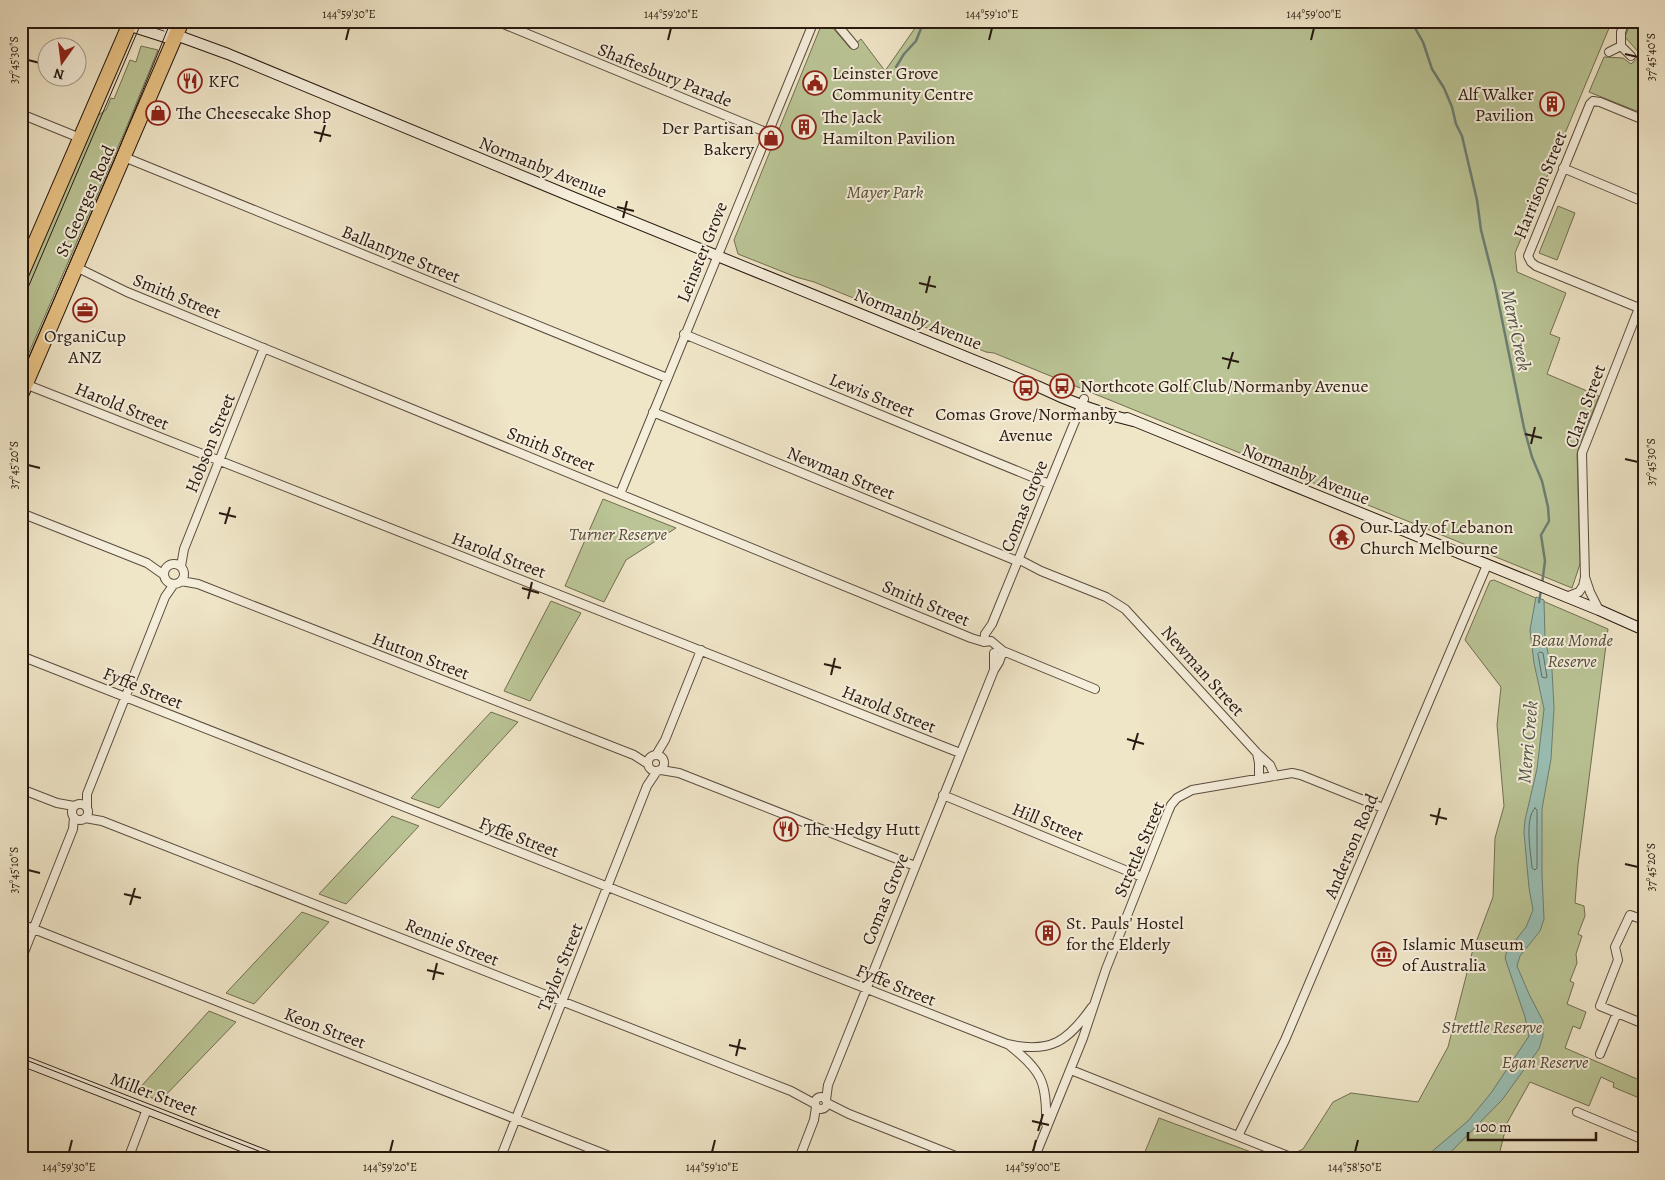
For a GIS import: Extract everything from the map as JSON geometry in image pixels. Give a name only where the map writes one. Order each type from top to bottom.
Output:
[{"type":"highway","name":"St Georges Road","points":[[23,390],[182,21]]},
{"type":"highway","name":"St Georges Road","points":[[21,275],[26,250],[80,138],[124,23]]},
{"type":"main road","name":"Normanby Avenue","points":[[150,21],[166,26],[176,35],[228,54],[539,183],[718,254],[1037,386],[1133,421],[1644,630]]},
{"type":"main road","name":"Normanby Avenue","points":[[124,23],[165,37],[176,35]]},
{"type":"main road","name":"Miller Street","points":[[21,1060],[254,1155],[275,1159]]},
{"type":"street","name":"Shaftesbury Parade","points":[[496,21],[768,133]]},
{"type":"street","name":"Leinster Grove","points":[[620,494],[684,334],[814,21]]},
{"type":"street","points":[[834,21],[854,45]]},
{"type":"street","points":[[1620,46],[1621,32],[1625,21]]},
{"type":"street","points":[[1609,52],[1620,46]]},
{"type":"street","points":[[1620,46],[1632,56]]},
{"type":"street","name":"Harrison Street","points":[[1641,309],[1536,266],[1529,259],[1529,253],[1590,104],[1593,101],[1600,102],[1644,120]]},
{"type":"street","points":[[21,114],[80,138]]},
{"type":"street","name":"Ballantyne Street","points":[[124,157],[667,378]]},
{"type":"street","points":[[1563,168],[1644,202]]},
{"type":"street","name":"Smith Street","points":[[75,270],[976,640],[987,641],[1003,651],[1095,688]]},
{"type":"street","name":"Clara Street","points":[[1599,610],[1585,577],[1582,453],[1641,309]]},
{"type":"street","name":"Lewis Street","points":[[684,334],[1049,484]]},
{"type":"street","name":"Hobson Street","points":[[21,960],[165,597],[177,572],[218,460],[264,348]]},
{"type":"street","name":"Harold Street","points":[[23,390],[218,460],[960,753]]},
{"type":"street","name":"Comas Grove","points":[[987,641],[985,635],[992,624],[1082,402]]},
{"type":"street","name":"Newman Street","points":[[653,412],[1106,597],[1126,609],[1270,765],[1275,776]]},
{"type":"street","name":"Hutton Street","points":[[21,514],[147,563],[177,572],[198,584],[915,866]]},
{"type":"street","name":"Hutton Street","points":[[147,563],[165,577],[177,572]]},
{"type":"street","name":"Anderson Road","points":[[1238,1136],[1285,1040],[1487,565]]},
{"type":"street","name":"Hobson Street","points":[[165,597],[165,577],[177,572]]},
{"type":"street","points":[[1563,596],[1579,592],[1585,577]]},
{"type":"street","name":"Smith Street","points":[[987,641],[994,653]]},
{"type":"street","name":"Taylor Street","points":[[500,1159],[702,650]]},
{"type":"street","points":[[994,653],[1003,651]]},
{"type":"street","name":"Comas Grove","points":[[800,1159],[943,795],[1003,651]]},
{"type":"street","name":"Comas Grove","points":[[994,653],[994,670]]},
{"type":"street","name":"Fyffe Street","points":[[21,656],[1007,1044],[1027,1048],[1057,1042],[1075,1030],[1092,1007]]},
{"type":"street","points":[[1257,753],[1260,768],[1259,778],[1292,774],[1301,775],[1383,808]]},
{"type":"street","name":"Strettle Street","points":[[1034,1159],[1083,1038],[1092,1007],[1171,805],[1177,798],[1192,790],[1259,778]]},
{"type":"street","name":"Rennie Street","points":[[21,789],[962,1159]]},
{"type":"street","name":"Hill Street","points":[[943,795],[1142,877]]},
{"type":"street","points":[[1644,920],[1630,915],[1615,947],[1618,960],[1600,1006],[1644,1024]]},
{"type":"street","name":"Keon Street","points":[[21,924],[617,1159]]},
{"type":"street","points":[[1600,1054],[1616,1013]]},
{"type":"street","name":"Fyffe Street","points":[[1007,1044],[1034,1067],[1041,1079],[1045,1092],[1046,1130]]},
{"type":"street","points":[[1070,1070],[1288,1156]]},
{"type":"street","points":[[128,1159],[147,1110]]},
{"type":"street","points":[[1577,1112],[1644,1140]]},
{"type":"green space","name":"Mayer Park","points":[[823,21],[827,21],[850,48],[861,39],[885,71],[920,21],[1612,21],[1515,253],[1517,272],[1566,293],[1550,334],[1560,338],[1547,374],[1599,396],[1577,454],[1580,564],[1572,588],[994,353],[986,352],[814,282],[796,277],[738,254],[734,240]]},
{"type":"green space","points":[[1631,21],[1644,21],[1644,114],[1589,92],[1604,57],[1623,58],[1631,64],[1641,55],[1625,37]]},
{"type":"green space","points":[[141,46],[158,50],[21,371],[21,286],[70,171],[97,116],[106,110],[111,98],[114,99],[130,60],[136,62]]},
{"type":"green space","points":[[1558,206],[1575,213],[1557,260],[1539,253]]},
{"type":"green space","name":"Turner Reserve","points":[[603,499],[676,528],[626,560],[604,602],[565,586]]},
{"type":"green space","points":[[1494,580],[1608,629],[1578,865],[1575,903],[1584,906],[1585,916],[1578,934],[1582,936],[1576,954],[1577,963],[1570,981],[1574,983],[1567,1004],[1586,1012],[1580,1029],[1573,1026],[1565,1048],[1644,1082],[1644,1100],[1613,1087],[1614,1083],[1601,1077],[1589,1106],[1530,1082],[1507,1123],[1498,1159],[1283,1159],[1303,1149],[1333,1102],[1351,1093],[1418,1102],[1448,1047],[1472,953],[1493,897],[1495,838],[1504,806],[1497,725],[1501,687],[1465,640],[1490,581]]},
{"type":"green space","points":[[551,601],[581,613],[530,701],[504,691]]},
{"type":"green space","points":[[491,712],[518,722],[439,808],[411,798]]},
{"type":"green space","points":[[392,816],[419,826],[346,904],[319,894]]},
{"type":"green space","points":[[302,912],[329,922],[254,1004],[226,993]]},
{"type":"green space","points":[[209,1011],[236,1022],[160,1101],[136,1092]]},
{"type":"green space","points":[[1159,1118],[1270,1159],[1142,1159]]},
{"type":"water","points":[[1536,597],[1544,600],[1545,640],[1552,670],[1554,708],[1551,759],[1542,809],[1544,919],[1540,931],[1520,956],[1517,966],[1543,1021],[1543,1036],[1539,1049],[1502,1100],[1444,1159],[1423,1159],[1468,1121],[1491,1093],[1529,1036],[1525,1017],[1505,958],[1507,951],[1526,927],[1533,910],[1524,832],[1537,769],[1544,709],[1534,663],[1530,630]]},
{"type":"waterway","points":[[896,67],[904,54],[916,41],[924,21]]},
{"type":"waterway","points":[[1009,21],[1026,25],[1044,21]]},
{"type":"waterway","name":"Merri Creek","points":[[1411,21],[1423,42],[1432,69],[1444,88],[1452,107],[1456,124],[1462,136],[1477,200],[1481,230],[1495,285],[1524,428],[1532,457],[1542,481],[1548,507],[1549,521],[1541,535],[1545,561],[1542,584]]},
{"type":"waterway","name":"Merri Creek","points":[[1539,602],[1541,590]]},
{"type":"tram line","points":[[21,304],[142,21]]},
{"type":"tram line","points":[[21,375],[114,161],[171,21]]},
{"type":"tram line","points":[[21,1058],[279,1159]]},
{"type":"place","name":"KFC","points":[[190,81]]},
{"type":"place","name":"Leinster Grove Community Centre","points":[[815,83]]},
{"type":"place","name":"Alf Walker Pavilion","points":[[1552,104]]},
{"type":"place","name":"The Cheesecake Shop","points":[[158,113]]},
{"type":"place","name":"The Jack Hamilton Pavilion","points":[[804,127]]},
{"type":"place","name":"Der Partisan Bakery","points":[[771,138]]},
{"type":"place","name":"OrganiCup ANZ","points":[[85,310]]},
{"type":"place","name":"Northcote Golf Club/Normanby Avenue","points":[[1062,386]]},
{"type":"place","name":"Comas Grove/Normanby Avenue","points":[[1026,388]]},
{"type":"place","name":"Our Lady of Lebanon Church Melbourne","points":[[1342,537]]},
{"type":"place","name":"The Hedgy Hutt","points":[[786,829]]},
{"type":"place","name":"St. Pauls' Hostel for the Elderly","points":[[1048,933]]},
{"type":"place","name":"Islamic Museum of Australia","points":[[1384,954]]},
{"type":"park label","name":"Beau Monde Reserve","points":[[1572,650]]},
{"type":"park label","name":"Strettle Reserve","points":[[1492,1027]]},
{"type":"park label","name":"Egan Reserve","points":[[1545,1062]]}]
